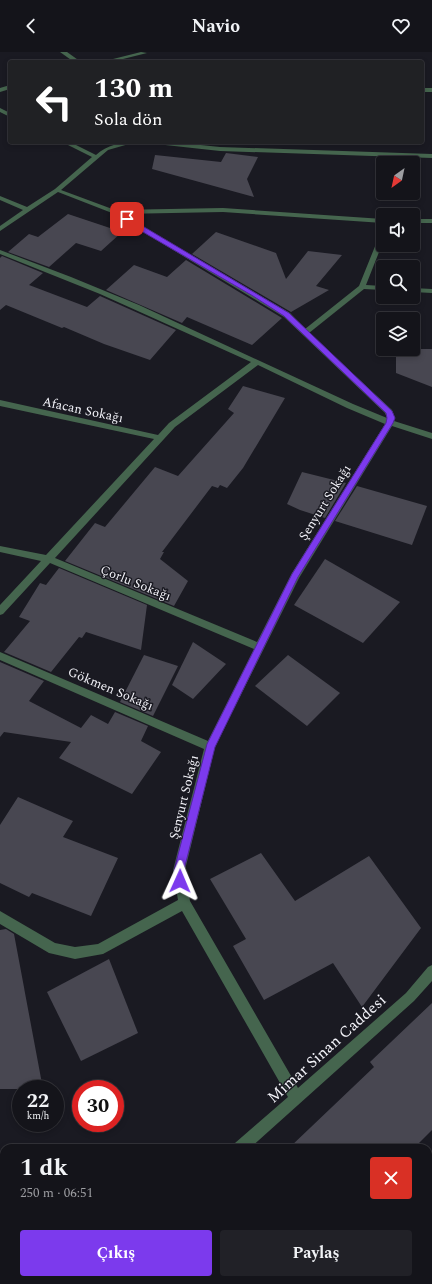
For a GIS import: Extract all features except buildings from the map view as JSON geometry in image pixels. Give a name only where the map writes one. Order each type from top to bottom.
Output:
[{"type":"street","points":[[63,52],[75,60]]},
{"type":"street","points":[[112,60],[145,52]]},
{"type":"street","points":[[69,144],[96,157]]},
{"type":"street","points":[[0,230],[57,190],[106,149],[122,144]]},
{"type":"street","points":[[174,144],[220,149],[432,156]]},
{"type":"street","points":[[57,190],[114,212],[287,315],[389,412],[391,418],[390,423]]},
{"type":"street","points":[[0,198],[28,210]]},
{"type":"street","points":[[114,212],[223,210],[376,221]]},
{"type":"street","points":[[420,221],[432,221]]},
{"type":"street","points":[[0,252],[60,274],[390,423],[432,436]]},
{"type":"street","points":[[305,333],[362,287],[376,252]]},
{"type":"street","points":[[362,287],[376,288]]},
{"type":"street","points":[[420,290],[432,291]]},
{"type":"street","points":[[0,611],[172,425],[257,362]]},
{"type":"street","name":"Afacan Sokağı","points":[[0,403],[160,438]]},
{"type":"street","name":"Şenyurt Sokağı","points":[[296,1098],[184,903],[179,870],[210,747],[295,576],[390,423]]},
{"type":"street","name":"Çorlu Sokağı","points":[[0,549],[48,560],[260,647]]},
{"type":"street","name":"Gökmen Sokağı","points":[[0,656],[210,747]]},
{"type":"street","points":[[0,917],[53,949],[76,953],[99,950],[184,903]]},
{"type":"street","name":"Mimar Sinan Caddesi","points":[[244,1144],[410,997],[432,971]]},
{"type":"route","points":[[127,219],[287,315],[389,412],[391,418],[390,423],[295,576],[210,747],[179,870],[180,881]]}]
